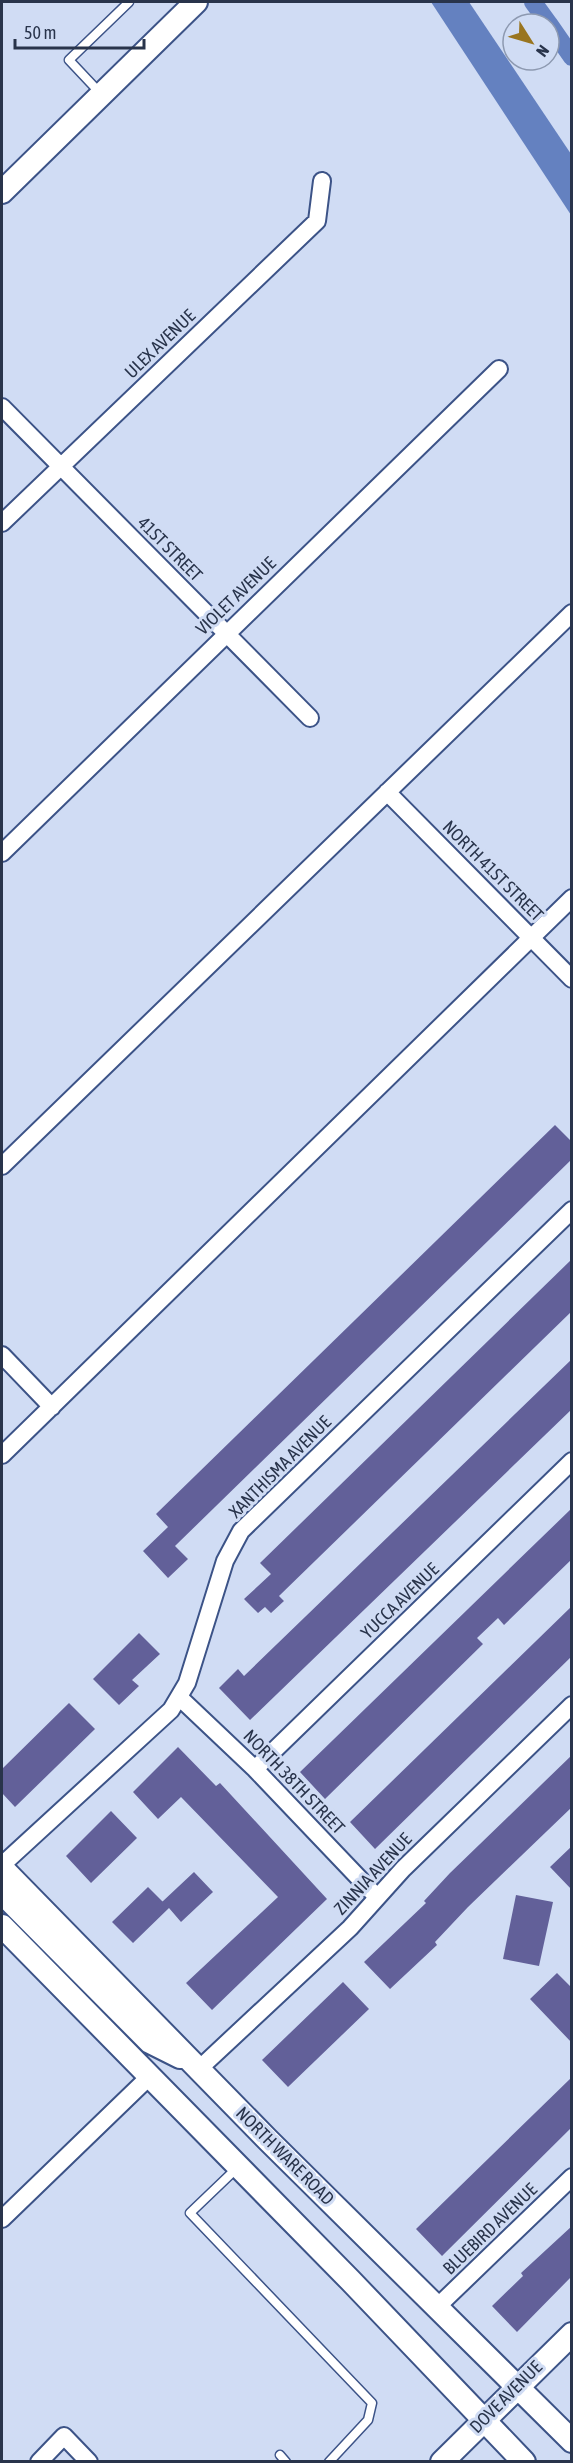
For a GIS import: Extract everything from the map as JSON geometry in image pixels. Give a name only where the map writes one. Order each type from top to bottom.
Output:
[{"type":"main road","points":[[2,192],[195,2]]},
{"type":"main road","name":"NORTH WARE ROAD","points":[[2,1866],[436,2308],[572,2441]]},
{"type":"main road","points":[[2,1893],[150,2042],[200,2068]]},
{"type":"main road","points":[[2,1926],[524,2462]]},
{"type":"main road","name":"DOVE AVENUE","points":[[442,2462],[572,2334]]},
{"type":"street","name":"ULEX AVENUE","points":[[2,523],[317,221],[322,181]]},
{"type":"street","name":"VIOLET AVENUE","points":[[2,853],[225,633],[499,369]]},
{"type":"street","name":"41ST STREET","points":[[2,407],[310,718]]},
{"type":"street","points":[[2,1166],[572,612]]},
{"type":"street","name":"NORTH 41ST STREET","points":[[387,792],[572,979]]},
{"type":"street","points":[[2,1455],[572,898]]},
{"type":"street","name":"XANTHISMA AVENUE","points":[[2,1866],[171,1710],[187,1683],[225,1561],[241,1531],[572,1210]]},
{"type":"street","points":[[2,1355],[52,1407]]},
{"type":"street","name":"YUCCA AVENUE","points":[[255,1769],[572,1461]]},
{"type":"street","name":"NORTH 38TH STREET","points":[[180,1697],[255,1769],[377,1897]]},
{"type":"street","name":"ZINNIA AVENUE","points":[[200,2068],[350,1928],[377,1897],[572,1705]]},
{"type":"street","points":[[2,2219],[149,2077]]},
{"type":"street","name":"BLUEBIRD AVENUE","points":[[436,2308],[572,2177]]},
{"type":"street","points":[[39,2462],[64,2436],[89,2462]]},
{"type":"lane","points":[[101,94],[69,60],[129,2]]},
{"type":"lane","points":[[238,2168],[190,2213],[372,2403],[368,2420],[329,2462]]},
{"type":"water","points":[[431,2],[469,2],[501,50],[501,72],[516,72],[571,154],[571,215]]},
{"type":"building","points":[[555,1125],[572,1142],[572,1159],[175,1546],[188,1559],[168,1578],[143,1551],[168,1527],[156,1514]]},
{"type":"building","points":[[572,1259],[572,1311],[279,1596],[284,1601],[271,1613],[265,1607],[258,1613],[244,1599],[271,1574],[260,1563]]},
{"type":"building","points":[[572,1359],[572,1409],[250,1720],[219,1688],[238,1669],[244,1676]]},
{"type":"building","points":[[572,1508],[572,1559],[504,1625],[498,1618],[477,1638],[483,1644],[325,1799],[300,1772]]},
{"type":"building","points":[[572,1606],[572,1656],[375,1849],[350,1822]]},
{"type":"building","points":[[139,1633],[160,1654],[132,1680],[139,1686],[119,1705],[93,1679]]},
{"type":"building","points":[[69,1703],[95,1729],[15,1807],[2,1793],[2,1769]]},
{"type":"building","points":[[178,1747],[216,1786],[220,1783],[327,1899],[212,2010],[186,1983],[278,1897],[181,1797],[158,1819],[133,1792]]},
{"type":"building","points":[[572,1755],[572,1807],[468,1907],[435,1942],[437,1945],[390,1989],[364,1962],[426,1903],[424,1901],[450,1873]]},
{"type":"building","points":[[111,1811],[137,1838],[91,1883],[66,1856]]},
{"type":"building","points":[[572,1846],[572,1890],[550,1867]]},
{"type":"building","points":[[194,1872],[213,1892],[181,1922],[169,1908],[133,1943],[112,1922],[148,1887],[163,1902]]},
{"type":"building","points":[[516,1895],[553,1902],[539,1966],[503,1959]]},
{"type":"building","points":[[557,1973],[572,1988],[572,2043],[530,1999]]},
{"type":"building","points":[[343,1982],[369,2009],[288,2087],[262,2060]]},
{"type":"building","points":[[572,2077],[572,2127],[442,2256],[416,2229]]},
{"type":"building","points":[[572,2226],[572,2276],[517,2332],[492,2306],[523,2276],[521,2273]]},
{"type":"waterway","points":[[533,2],[540,12]]},
{"type":"waterway","points":[[561,41],[572,57]]}]
